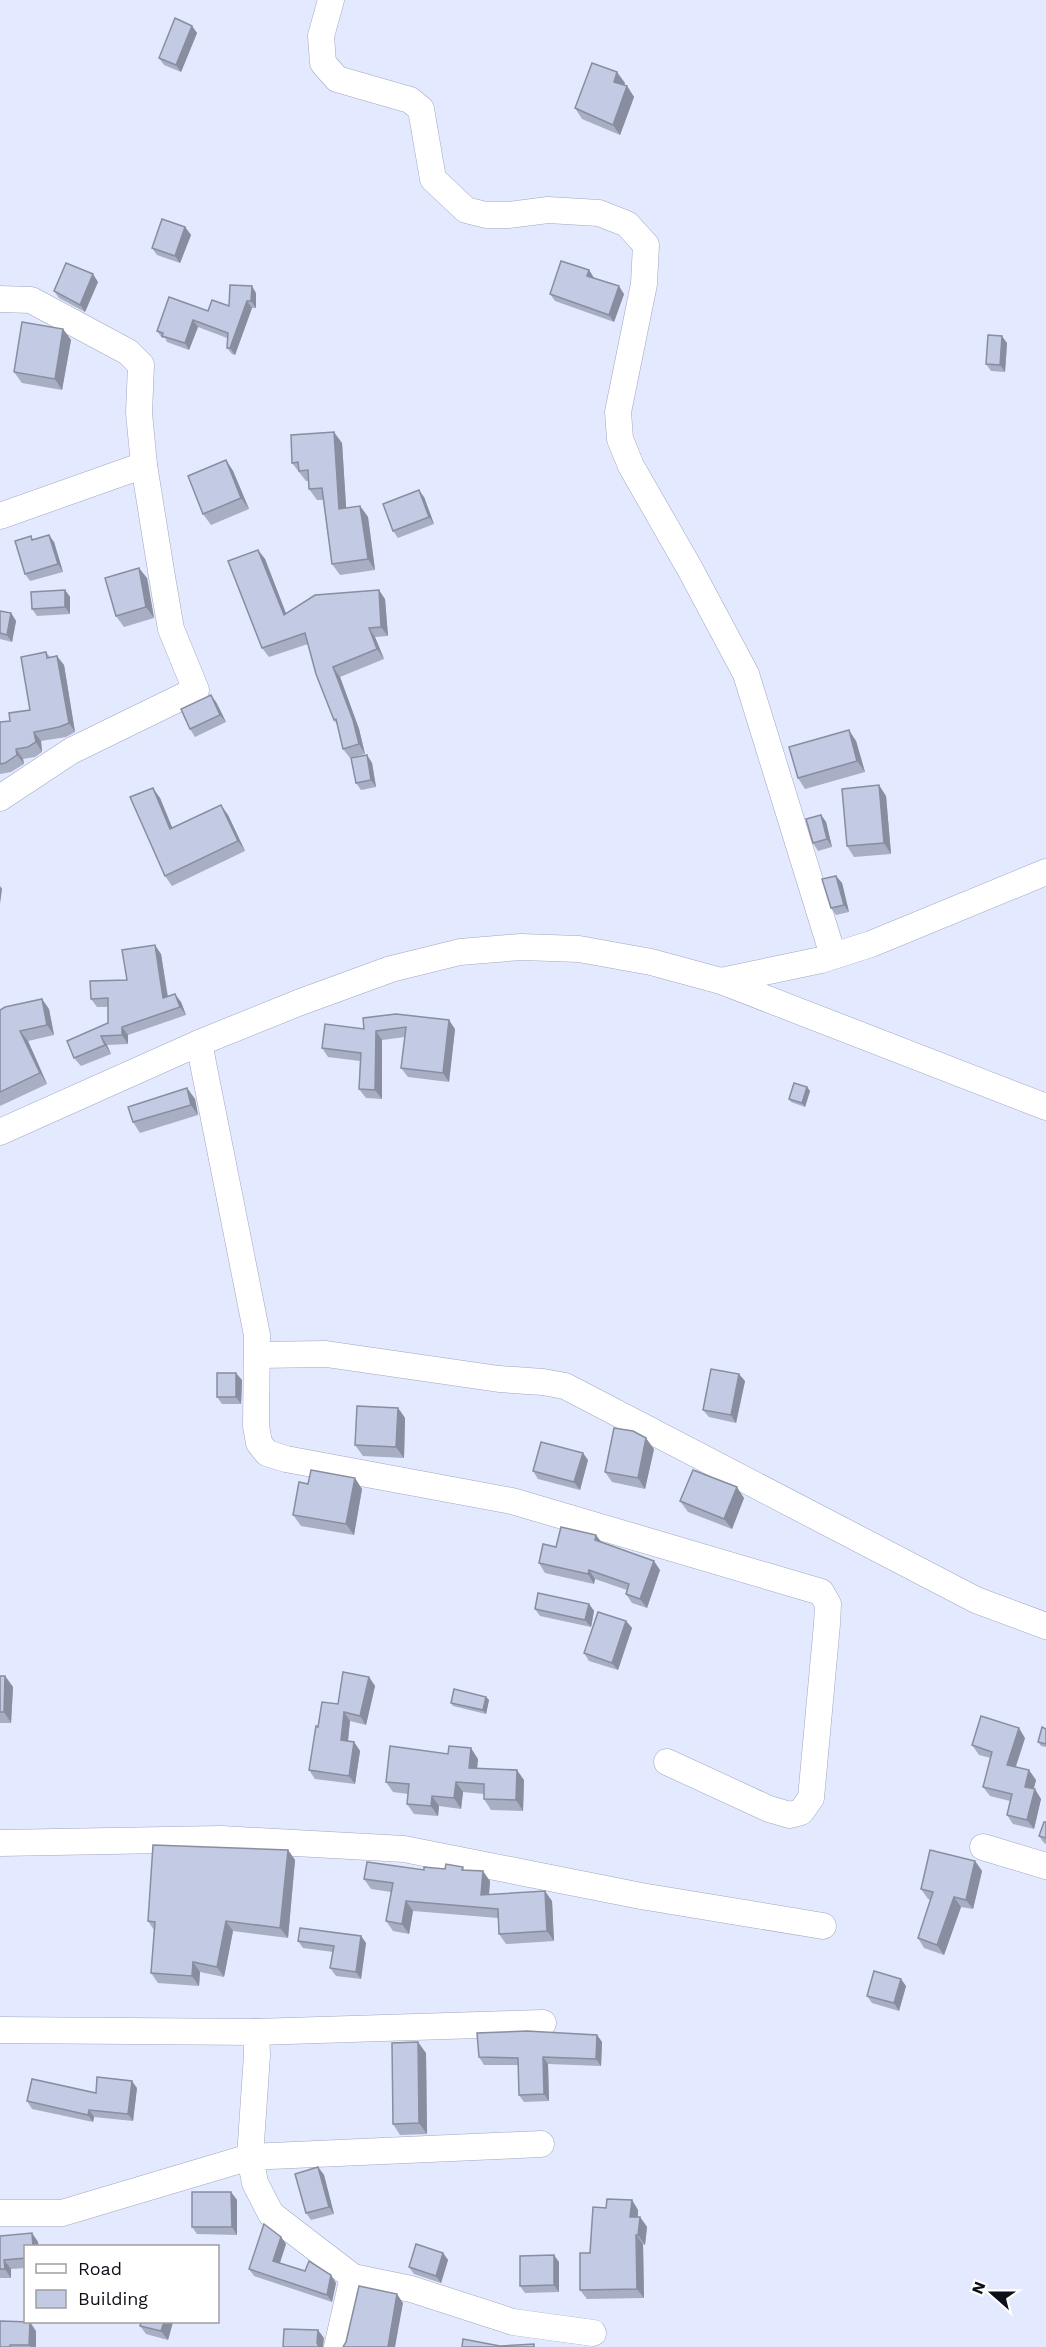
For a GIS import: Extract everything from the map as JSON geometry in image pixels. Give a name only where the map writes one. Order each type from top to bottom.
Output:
[{"type":"street","points":[[331,0],[321,36],[323,63],[337,79],[410,100],[421,109],[433,179],[466,210],[486,215],[548,210],[599,213],[627,224],[646,245],[644,284],[618,412],[620,439],[631,466],[690,568],[746,675],[831,949]]},
{"type":"street","points":[[0,298],[32,300],[128,352],[141,365],[139,413],[144,465],[171,629],[196,690],[70,751],[0,798]]},
{"type":"street","points":[[0,516],[144,465]]},
{"type":"street","points":[[721,981],[821,960],[871,944],[1046,872]]},
{"type":"street","points":[[0,1132],[200,1043],[390,969],[460,952],[521,947],[579,949],[651,962],[721,981],[1046,1107]]},
{"type":"street","points":[[200,1043],[256,1335],[258,1356],[256,1426],[259,1443],[267,1453],[286,1459],[512,1501],[821,1592],[828,1604],[827,1624],[811,1797],[801,1812],[790,1815],[769,1809],[667,1762]]},
{"type":"street","points":[[258,1356],[326,1354],[499,1379],[565,1386],[976,1600],[1046,1626]]},
{"type":"street","points":[[0,1843],[221,1839],[404,1849],[641,1896],[823,1926]]},
{"type":"street","points":[[983,1847],[1046,1866]]},
{"type":"street","points":[[0,2030],[256,2032],[543,2023]]},
{"type":"street","points":[[256,2032],[257,2055],[250,2157],[255,2184],[271,2214],[353,2277],[411,2289],[513,2322],[593,2333]]},
{"type":"street","points":[[0,2213],[62,2213],[250,2157],[541,2144]]},
{"type":"street","points":[[337,2347],[353,2277]]},
{"type":"building","points":[[175,18],[192,26],[176,65],[159,58]]},
{"type":"building","points":[[592,63],[617,72],[614,82],[627,86],[613,125],[575,108]]},
{"type":"building","points":[[162,219],[185,227],[175,256],[152,248]]},
{"type":"building","points":[[561,261],[589,270],[587,276],[619,286],[609,315],[550,294]]},
{"type":"building","points":[[66,263],[93,274],[80,305],[54,291]]},
{"type":"building","points":[[230,285],[252,286],[251,301],[247,301],[230,348],[227,348],[228,333],[193,320],[185,343],[162,336],[163,333],[157,331],[169,297],[208,311],[212,300],[229,306]]},
{"type":"building","points":[[22,322],[63,329],[55,379],[14,372]]},
{"type":"building","points":[[988,335],[1002,336],[1000,365],[986,364]]},
{"type":"building","points":[[334,432],[339,509],[360,506],[368,559],[332,564],[322,488],[309,489],[308,470],[299,471],[298,462],[292,463],[291,435]]},
{"type":"building","points":[[226,460],[241,498],[203,514],[188,476]]},
{"type":"building","points":[[419,490],[429,517],[393,531],[383,504]]},
{"type":"building","points":[[49,535],[58,564],[25,574],[15,541],[31,536],[32,540]]},
{"type":"building","points":[[258,550],[284,615],[315,595],[379,590],[381,627],[369,628],[377,649],[333,667],[353,720],[359,744],[343,749],[336,719],[334,720],[316,674],[305,633],[262,648],[228,561]]},
{"type":"building","points":[[139,568],[146,607],[116,616],[105,578]]},
{"type":"building","points":[[65,590],[65,607],[32,609],[31,592]]},
{"type":"building","points":[[0,611],[11,613],[7,635],[0,633]]},
{"type":"building","points":[[46,652],[47,658],[57,656],[69,723],[34,732],[36,742],[28,747],[16,749],[17,755],[0,764],[0,722],[10,721],[9,713],[30,710],[21,657]]},
{"type":"building","points":[[211,695],[220,715],[190,729],[181,709]]},
{"type":"building","points":[[849,730],[857,761],[798,778],[789,747]]},
{"type":"building","points":[[367,755],[371,780],[356,783],[351,758]]},
{"type":"building","points":[[879,785],[884,843],[847,846],[842,789]]},
{"type":"building","points":[[153,788],[170,829],[221,805],[238,841],[165,876],[130,797]]},
{"type":"building","points":[[821,815],[827,839],[813,843],[806,819]]},
{"type":"building","points":[[836,876],[844,905],[831,908],[822,879]]},
{"type":"building","points":[[155,945],[163,998],[175,994],[180,1007],[122,1027],[122,1035],[101,1036],[105,1045],[74,1058],[67,1041],[108,1023],[108,998],[91,999],[90,981],[127,980],[122,950]]},
{"type":"building","points":[[42,999],[47,1025],[20,1031],[40,1073],[0,1092],[0,1010]]},
{"type":"building","points":[[396,1014],[449,1020],[443,1073],[401,1068],[406,1027],[376,1031],[375,1090],[359,1089],[361,1053],[322,1048],[325,1024],[364,1029],[363,1018]]},
{"type":"building","points":[[794,1083],[807,1087],[802,1103],[789,1099]]},
{"type":"building","points":[[187,1088],[191,1105],[133,1122],[128,1107]]},
{"type":"building","points":[[711,1369],[739,1374],[731,1415],[703,1410]]},
{"type":"building","points":[[217,1373],[236,1373],[236,1397],[217,1397]]},
{"type":"building","points":[[357,1406],[398,1408],[396,1447],[355,1445]]},
{"type":"building","points":[[614,1428],[633,1431],[646,1438],[638,1478],[605,1472]]},
{"type":"building","points":[[541,1442],[583,1453],[574,1482],[533,1471]]},
{"type":"building","points":[[311,1470],[355,1478],[346,1524],[293,1515],[299,1482],[308,1484]]},
{"type":"building","points":[[693,1470],[737,1487],[724,1519],[680,1501]]},
{"type":"building","points":[[561,1527],[596,1535],[595,1540],[654,1561],[640,1599],[626,1594],[629,1584],[589,1570],[588,1574],[539,1563],[543,1544],[556,1547]]},
{"type":"building","points":[[538,1593],[589,1604],[585,1620],[535,1609]]},
{"type":"building","points":[[598,1612],[626,1621],[612,1663],[584,1653]]},
{"type":"building","points":[[343,1672],[369,1677],[360,1716],[344,1712],[341,1740],[354,1742],[349,1776],[309,1770],[322,1702],[338,1704]]},
{"type":"building","points":[[0,1676],[5,1676],[4,1712],[0,1712]]},
{"type":"building","points":[[454,1689],[486,1697],[483,1710],[451,1703]]},
{"type":"building","points":[[981,1716],[1019,1728],[1007,1765],[1029,1770],[1025,1787],[1035,1789],[1027,1820],[1007,1815],[1012,1794],[983,1787],[992,1752],[972,1745]]},
{"type":"building","points":[[1042,1727],[1046,1729],[1046,1744],[1038,1742]]},
{"type":"building","points":[[390,1746],[448,1754],[449,1746],[471,1748],[469,1768],[517,1770],[516,1800],[484,1799],[484,1784],[456,1782],[454,1798],[432,1796],[431,1806],[407,1804],[409,1784],[386,1782]]},
{"type":"building","points":[[1046,1822],[1046,1838],[1039,1836]]},
{"type":"building","points":[[153,1845],[288,1850],[280,1928],[226,1921],[217,1967],[193,1962],[192,1976],[151,1973],[155,1922],[148,1921]]},
{"type":"building","points":[[930,1850],[975,1861],[966,1900],[954,1897],[937,1945],[918,1938],[933,1892],[921,1889]]},
{"type":"building","points":[[367,1862],[424,1870],[424,1867],[445,1869],[446,1864],[463,1867],[462,1870],[483,1871],[481,1895],[545,1891],[547,1931],[499,1934],[498,1909],[406,1901],[402,1924],[386,1921],[393,1883],[364,1879]]},
{"type":"building","points":[[300,1928],[361,1936],[356,1972],[330,1968],[334,1946],[298,1941]]},
{"type":"building","points":[[874,1971],[901,1979],[894,2003],[867,1996]]},
{"type":"building","points":[[527,2031],[597,2035],[596,2059],[543,2057],[544,2094],[519,2095],[518,2058],[479,2057],[477,2033]]},
{"type":"building","points":[[418,2042],[419,2123],[393,2124],[392,2043]]},
{"type":"building","points":[[97,2077],[132,2081],[128,2114],[89,2110],[88,2115],[27,2101],[32,2079],[96,2093]]},
{"type":"building","points":[[318,2167],[329,2207],[306,2213],[295,2174]]},
{"type":"building","points":[[192,2192],[231,2192],[232,2227],[192,2227]]},
{"type":"building","points":[[607,2199],[632,2200],[630,2217],[640,2217],[638,2235],[636,2235],[637,2289],[580,2290],[580,2253],[590,2253],[593,2207],[606,2208]]},
{"type":"building","points":[[264,2224],[281,2237],[273,2261],[305,2271],[309,2261],[331,2275],[327,2295],[249,2269]]},
{"type":"building","points":[[32,2233],[33,2245],[24,2245],[24,2258],[4,2260],[5,2269],[0,2269],[0,2236]]},
{"type":"building","points":[[416,2244],[443,2253],[436,2276],[409,2267]]},
{"type":"building","points":[[554,2255],[554,2285],[520,2286],[520,2256]]},
{"type":"building","points":[[359,2286],[397,2294],[388,2347],[343,2347]]},
{"type":"building","points":[[0,2321],[30,2323],[29,2345],[0,2347]]},
{"type":"building","points":[[141,2323],[164,2323],[161,2331],[140,2326]]},
{"type":"building","points":[[284,2329],[318,2330],[319,2347],[283,2347]]},
{"type":"building","points":[[463,2339],[500,2346],[534,2344],[534,2347],[462,2347]]}]
